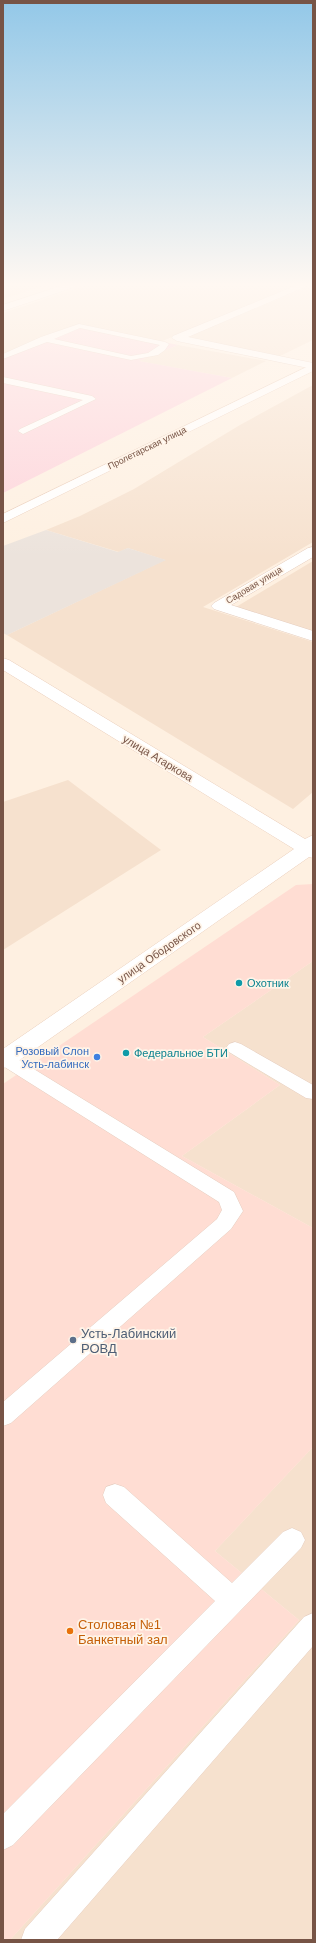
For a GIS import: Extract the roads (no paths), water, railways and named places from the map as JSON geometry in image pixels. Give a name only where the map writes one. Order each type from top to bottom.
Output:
[{"type":"street","name":"Пролетарская улица","points":[[3,519],[291,377]]},
{"type":"street","name":"Садовая улица","points":[[313,551],[219,606],[313,636]]},
{"type":"street","name":"улица Агаркова","points":[[3,663],[311,847]]},
{"type":"street","name":"улица Ободовского","points":[[4,1059],[311,847]]},
{"type":"lane","points":[[3,380],[92,399],[23,431]]},
{"type":"lane","points":[[235,1048],[313,1093]]},
{"type":"lane","points":[[3,1416],[224,1224],[233,1211],[226,1197],[4,1059]]},
{"type":"lane","points":[[115,1495],[234,1600]]},
{"type":"lane","points":[[3,1835],[292,1540]]},
{"type":"lane","points":[[36,1940],[313,1626]]},
{"type":"place","name":"Охотник","points":[[239,983]]},
{"type":"place","name":"Федеральное БТИ","points":[[126,1053]]},
{"type":"place","name":"Розовый Слон Усть-лабинск","points":[[97,1057]]},
{"type":"place","name":"Усть-Лабинский РОВД","points":[[73,1340]]},
{"type":"place","name":"Столовая №1 Банкетный зал","points":[[70,1631]]}]
